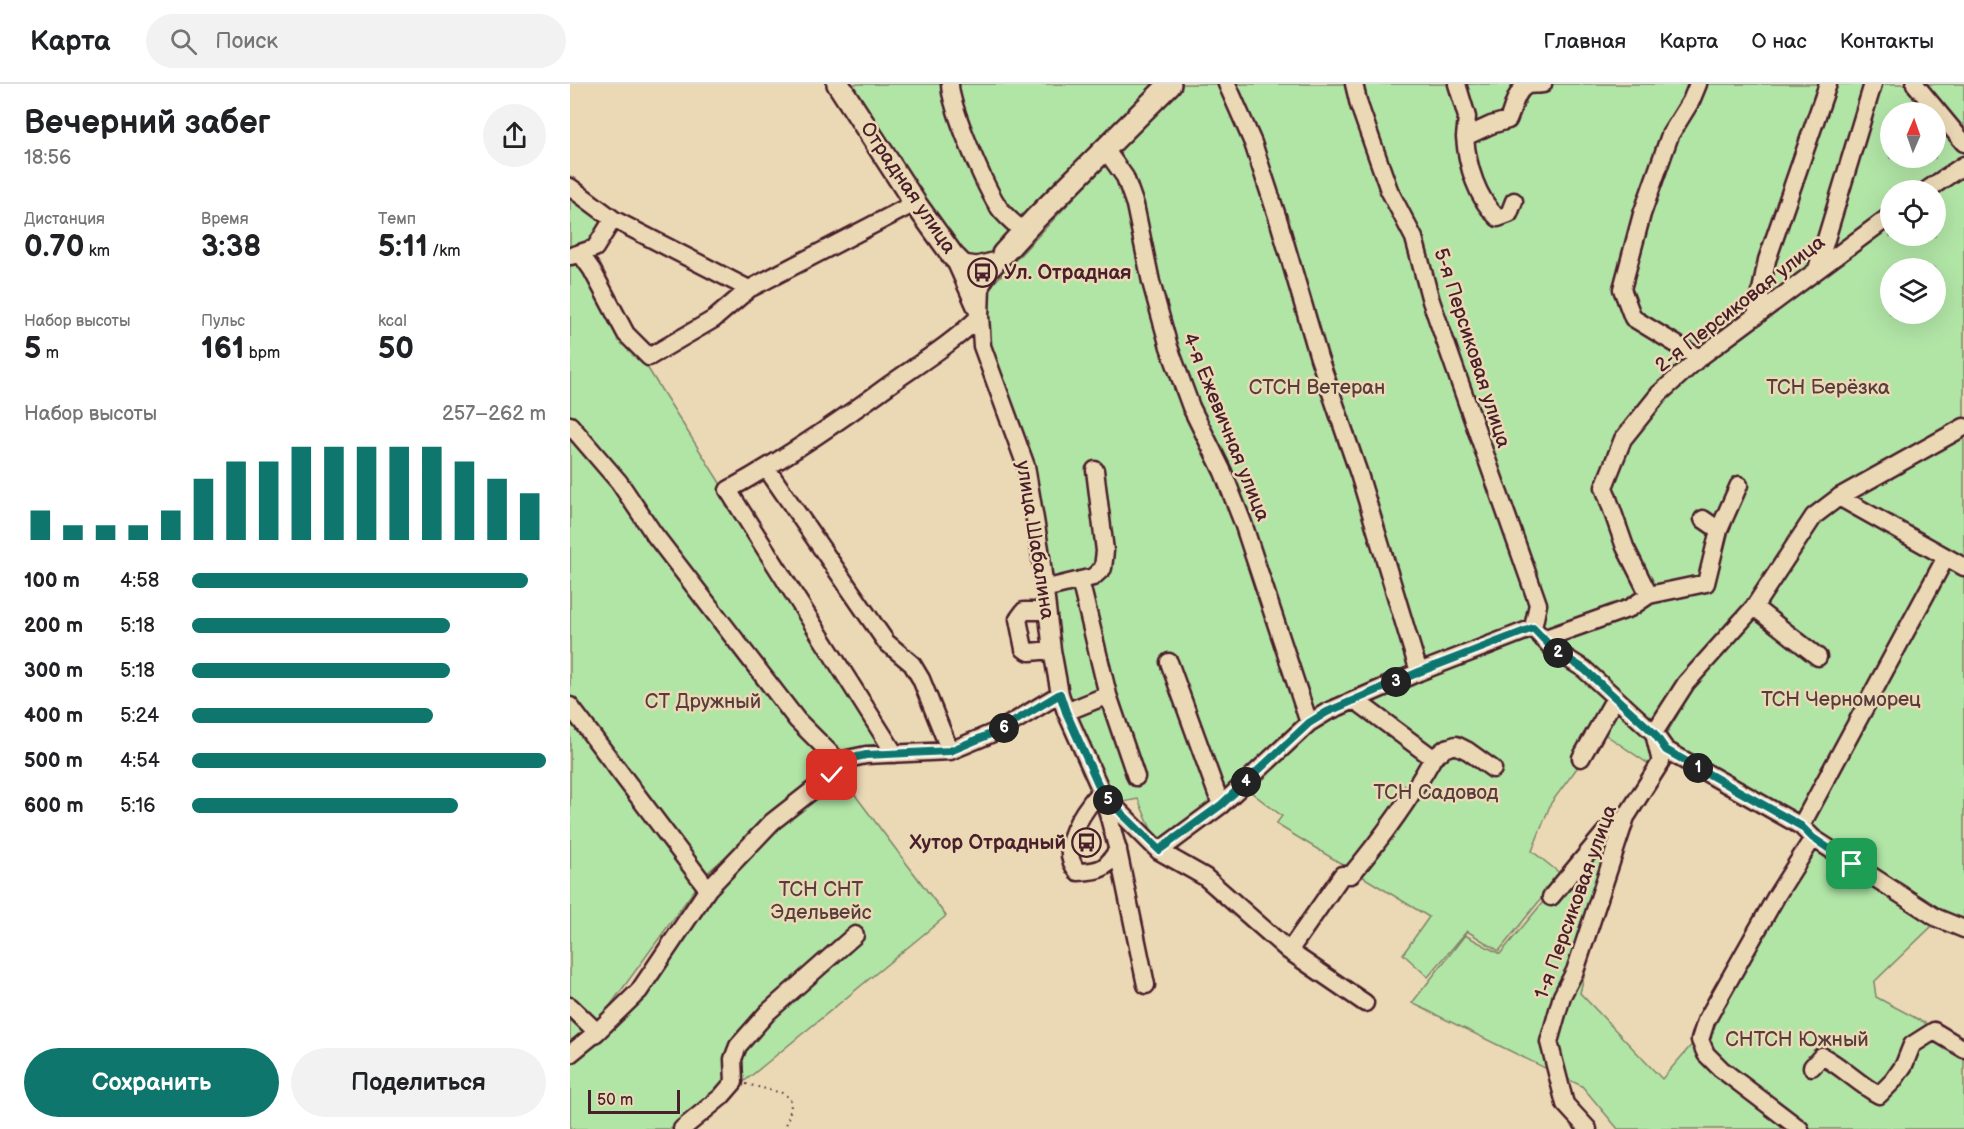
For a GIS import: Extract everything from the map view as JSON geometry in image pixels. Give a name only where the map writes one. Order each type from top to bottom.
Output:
[{"type":"main road","name":"Отрадная улица","points":[[838,84],[915,203],[953,256],[963,266],[977,268],[998,259]]},
{"type":"main road","name":"улица Шабалина","points":[[998,259],[1170,84]]},
{"type":"street","points":[[950,84],[953,100],[979,169],[1000,209],[1024,232]]},
{"type":"street","points":[[1227,84],[1253,143],[1280,222],[1318,358],[1359,474],[1419,672]]},
{"type":"street","name":"5-я Персиковая улица","points":[[1354,84],[1359,105],[1389,190],[1414,238],[1431,301],[1538,604],[1543,639]]},
{"type":"street","points":[[1457,84],[1467,117],[1465,137],[1467,157],[1481,195],[1490,211],[1498,218],[1509,214],[1514,201]]},
{"type":"street","points":[[1465,137],[1491,124],[1508,120],[1515,99],[1521,90],[1527,85],[1543,84]]},
{"type":"street","points":[[1698,84],[1691,101],[1670,135],[1642,214],[1622,289],[1633,318],[1699,358]]},
{"type":"street","points":[[1756,316],[1767,260],[1828,84]]},
{"type":"street","points":[[1818,268],[1873,84]]},
{"type":"street","points":[[1914,84],[1964,143]]},
{"type":"street","name":"4-я Ежевичная улица","points":[[1105,149],[1125,177],[1135,205],[1150,282],[1169,347],[1191,407],[1223,472],[1243,523],[1309,723]]},
{"type":"street","points":[[1942,180],[1964,165]]},
{"type":"street","points":[[570,187],[613,219],[749,289]]},
{"type":"street","points":[[613,219],[595,248],[575,255],[592,270],[626,333],[649,357],[714,319],[749,289],[915,203]]},
{"type":"street","name":"2-я Персиковая улица","points":[[1649,595],[1625,547],[1605,487],[1623,439],[1659,394],[1699,358],[1880,223]]},
{"type":"street","points":[[895,754],[728,490],[767,469],[961,334],[980,316],[953,256]]},
{"type":"street","name":"улица Шабалина","points":[[998,259],[981,286],[982,346],[1026,466],[1060,694],[1102,792],[1118,850],[1146,985]]},
{"type":"street","points":[[570,425],[619,482],[654,534],[835,768]]},
{"type":"street","points":[[1654,733],[1686,683],[1754,607],[1814,516],[1839,497],[1964,427]]},
{"type":"street","points":[[767,469],[886,642],[912,664],[921,679],[950,751]]},
{"type":"street","points":[[1044,589],[1093,577],[1103,568],[1105,551],[1095,470]]},
{"type":"street","points":[[1159,850],[1221,805],[1309,723],[1327,712],[1419,672],[1543,639],[1630,608],[1649,595],[1706,583],[1719,530],[1739,485]]},
{"type":"street","points":[[1839,497],[1964,567]]},
{"type":"street","points":[[1703,519],[1719,530]]},
{"type":"street","points":[[1800,1129],[1721,1069],[1706,1054],[1700,1040],[1706,1020],[1777,895],[1946,557]]},
{"type":"street","points":[[1080,580],[1108,695],[1136,777]]},
{"type":"street","points":[[1754,607],[1818,657]]},
{"type":"street","points":[[1046,611],[1024,610],[1018,620],[1024,649],[1030,652],[1052,650]]},
{"type":"street","points":[[1543,639],[1584,669],[1654,733],[1666,750],[1807,832],[1928,913],[1964,929]]},
{"type":"street","points":[[1169,662],[1221,805]]},
{"type":"street","points":[[570,1054],[597,1032],[639,991],[708,889],[772,822],[835,768],[866,755],[950,751],[1000,730],[1060,694]]},
{"type":"street","points":[[1066,712],[1108,695]]},
{"type":"street","points":[[1581,758],[1615,698]]},
{"type":"street","points":[[1355,700],[1433,758]]},
{"type":"street","points":[[570,706],[708,889]]},
{"type":"street","name":"1-я Персиковая улица","points":[[1588,1129],[1565,1104],[1549,1042],[1562,996],[1575,971],[1626,817],[1661,762],[1654,733]]},
{"type":"street","points":[[1289,951],[1342,875],[1351,874],[1367,855],[1423,777],[1433,758],[1446,748],[1456,745],[1493,770]]},
{"type":"street","points":[[1118,850],[1108,866],[1097,871],[1078,872],[1071,864],[1068,851],[1074,830],[1086,808],[1102,792],[1159,850],[1205,877],[1289,951],[1365,1003]]},
{"type":"street","points":[[1551,897],[1606,831],[1626,817]]},
{"type":"street","points":[[682,1129],[734,1082],[733,1059],[738,1046],[768,1012],[855,935]]},
{"type":"street","points":[[570,1006],[597,1032]]},
{"type":"street","points":[[1812,1067],[1822,1056],[1844,1069],[1862,1087],[1879,1095],[1904,1065],[1912,1045],[1934,1031],[1964,1049]]},
{"type":"path","points":[[734,1082],[782,1093],[790,1098],[791,1108],[785,1129]]},
{"type":"green space","points":[[838,84],[1158,84],[1003,254],[977,268],[953,256]]},
{"type":"green space","name":"СТСН Ветеран","points":[[1181,84],[1964,84],[1964,421],[1837,494],[1799,535],[1659,733],[1533,632],[1312,726],[1159,848],[1138,799],[1123,802],[1100,794],[1074,736],[1023,469],[979,318],[993,284]]},
{"type":"green space","points":[[570,176],[614,212],[591,242],[570,251]]},
{"type":"green space","name":"СТ Дружный","points":[[577,261],[642,359],[888,750],[832,763],[706,874],[596,1025],[570,999],[570,265]]},
{"type":"green space","points":[[1964,431],[1964,571],[1839,501]]},
{"type":"green space","name":"ТСН Черноморец","points":[[1837,503],[1964,574],[1964,926],[1664,738],[1706,666],[1816,519]]},
{"type":"green space","name":"ТСН Садовод","points":[[1531,636],[1651,736],[1653,767],[1603,733],[1551,803],[1532,851],[1561,874],[1499,951],[1467,931],[1428,977],[1403,954],[1429,917],[1276,824],[1282,816],[1247,789],[1315,728],[1365,702]]},
{"type":"green space","name":"ТСН СНТ Эдельвейс","points":[[837,771],[946,916],[735,1089],[681,1129],[570,1129],[570,1014],[589,1038],[630,988],[709,877]]},
{"type":"green space","name":"СНТСН Южный","points":[[1626,806],[1580,993],[1662,1079],[1694,1042],[1804,841],[1933,925],[1874,982],[1876,997],[1961,1042],[1964,1050],[1964,1129],[1618,1129],[1582,1086],[1412,1003],[1465,935],[1500,954],[1606,826]]},
{"type":"place","name":"Ул. Отрадная","points":[[983,273]]},
{"type":"place","name":"Хутор Отрадный","points":[[1087,843]]},
{"type":"route","points":[[832,775],[838,761],[866,755],[950,751],[1000,730],[1060,694],[1103,795],[1159,850],[1221,805],[1309,723],[1327,712],[1419,672],[1533,628],[1554,650],[1584,669],[1654,733],[1666,750],[1801,826],[1813,838],[1852,864]]},
{"type":"park label","name":"ТСН Берёзка","points":[[1828,388]]}]
